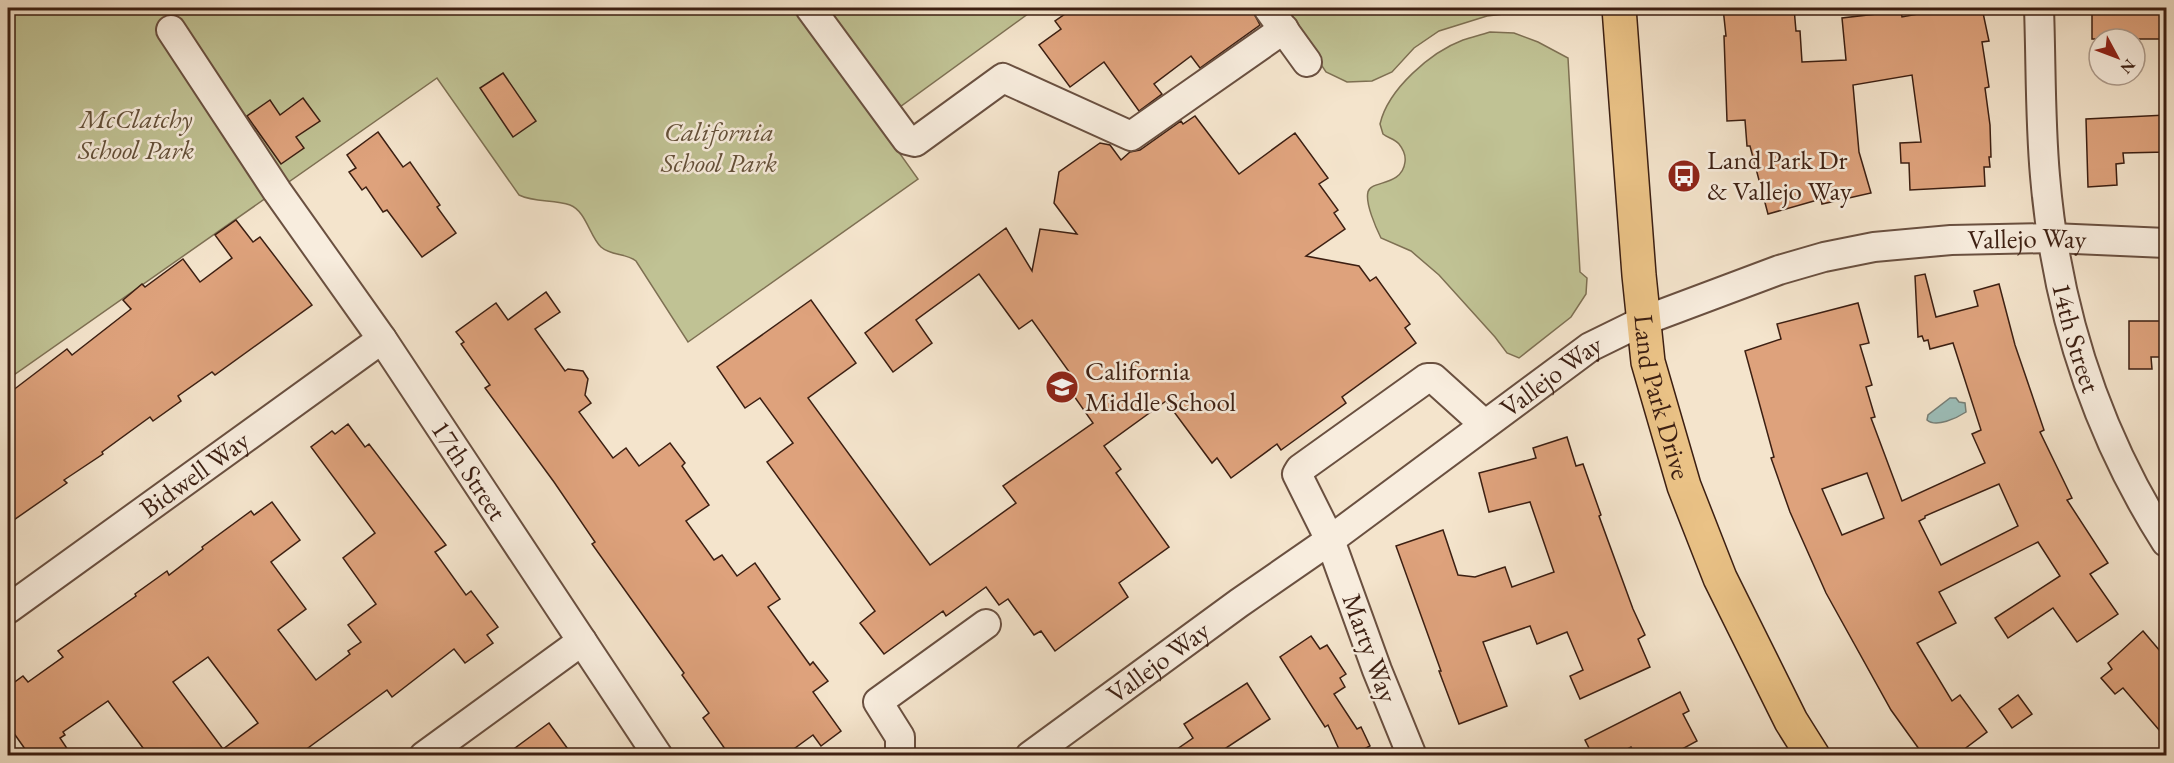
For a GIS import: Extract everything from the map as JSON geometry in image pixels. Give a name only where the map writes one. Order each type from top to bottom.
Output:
[{"type":"main road","name":"Land Park Drive","points":[[1619,8],[1648,362],[1688,497],[1720,578],[1791,721],[1813,756]]},
{"type":"street","points":[[810,8],[907,140],[915,142],[1003,78],[1131,136],[1276,18],[1307,62]]},
{"type":"street","name":"14th Street","points":[[2039,8],[2044,174],[2052,238],[2079,360],[2106,429],[2131,483],[2166,542]]},
{"type":"street","name":"17th Street","points":[[171,30],[277,191],[382,339],[657,756]]},
{"type":"street","name":"Vallejo Way","points":[[1030,756],[1239,603],[1330,540],[1590,347],[1643,321],[1779,270],[1824,257],[1874,247],[1952,240],[2052,238],[2166,243]]},
{"type":"street","name":"Bidwell Way","points":[[8,609],[382,339]]},
{"type":"street","name":"Marty Way","points":[[1412,756],[1377,670],[1330,540],[1297,474],[1300,469],[1427,378],[1433,378],[1484,424]]},
{"type":"street","points":[[900,756],[900,737],[878,702],[986,624]]},
{"type":"street","points":[[424,756],[582,641]]},
{"type":"green space","points":[[8,8],[1036,8],[878,123],[918,179],[688,342],[636,261],[601,247],[584,218],[570,205],[519,195],[437,78],[8,379]]},
{"type":"green space","points":[[1283,8],[1525,8],[1512,13],[1487,16],[1439,31],[1414,48],[1392,72],[1372,81],[1347,82],[1326,72]]},
{"type":"green space","points":[[1490,32],[1514,33],[1538,42],[1568,58],[1580,272],[1587,278],[1586,294],[1571,317],[1519,358],[1507,353],[1439,275],[1411,251],[1381,238],[1367,197],[1370,188],[1393,179],[1403,170],[1405,155],[1396,141],[1383,134],[1380,124],[1401,85],[1412,73],[1438,53],[1463,40]]},
{"type":"water","points":[[1950,398],[1956,398],[1959,402],[1965,403],[1966,412],[1941,423],[1927,420],[1928,415]]},
{"type":"building","points":[[1074,8],[1251,8],[1260,25],[1200,68],[1191,56],[1154,84],[1162,94],[1139,111],[1104,62],[1070,87],[1039,45],[1061,29],[1055,21]]},
{"type":"building","points":[[1723,8],[1794,8],[1796,31],[1800,31],[1802,62],[1846,60],[1842,18],[1876,14],[1875,8],[1900,8],[1902,17],[1951,8],[1982,8],[1989,41],[1982,42],[1989,87],[1985,88],[1991,157],[1989,157],[1990,167],[1984,167],[1985,186],[1910,190],[1909,163],[1901,163],[1900,143],[1921,142],[1912,75],[1853,85],[1859,152],[1871,193],[1822,204],[1821,199],[1768,214],[1750,146],[1747,146],[1745,120],[1727,121],[1724,36],[1726,36]]},
{"type":"building","points":[[2092,8],[2166,8],[2166,39],[2147,39],[2147,27],[2092,27]]},
{"type":"building","points":[[503,73],[536,121],[513,137],[480,88]]},
{"type":"building","points":[[303,98],[320,121],[296,137],[304,148],[281,164],[247,116],[270,100],[280,115]]},
{"type":"building","points":[[2166,115],[2166,152],[2123,153],[2124,163],[2116,164],[2117,185],[2088,187],[2086,119]]},
{"type":"building","points":[[1195,116],[1239,174],[1295,133],[1328,178],[1319,184],[1338,210],[1334,213],[1345,229],[1306,256],[1359,266],[1370,281],[1376,277],[1410,324],[1405,328],[1416,343],[1342,397],[1346,403],[1281,450],[1277,444],[1231,478],[1217,458],[1212,463],[1166,401],[1104,446],[1121,469],[1116,473],[1169,547],[1119,583],[1128,597],[1055,651],[1041,631],[1034,635],[1008,599],[999,605],[986,587],[946,616],[943,611],[884,654],[860,623],[875,611],[767,462],[793,443],[760,398],[745,408],[717,367],[811,300],[856,363],[808,398],[930,565],[1016,503],[1003,486],[1093,423],[1062,379],[1070,373],[1032,320],[1019,329],[979,274],[916,320],[932,343],[893,372],[865,333],[1006,228],[1032,271],[1040,229],[1077,234],[1054,203],[1059,172],[1100,143],[1110,145],[1121,160],[1130,152],[1140,150],[1181,121],[1183,124]]},
{"type":"building","points":[[378,132],[403,167],[410,162],[440,205],[437,207],[456,233],[422,257],[387,210],[383,212],[366,187],[362,190],[349,172],[356,168],[347,155]]},
{"type":"building","points":[[236,220],[253,242],[260,237],[312,305],[215,375],[212,372],[178,396],[181,401],[153,421],[150,417],[102,452],[103,454],[64,480],[67,483],[8,524],[8,394],[67,349],[72,355],[131,309],[123,300],[142,284],[145,287],[183,259],[200,282],[232,258],[215,235]]},
{"type":"building","points":[[1925,274],[1936,317],[1978,306],[1974,291],[1999,284],[2015,345],[2044,430],[2040,432],[2072,498],[2067,500],[2108,563],[2090,574],[2118,614],[2077,642],[2053,608],[2008,638],[1995,618],[2060,576],[2038,542],[1939,592],[1956,623],[1917,643],[1952,701],[1960,695],[1987,732],[1955,756],[1924,756],[1891,710],[1826,593],[1790,512],[1771,458],[1774,457],[1745,351],[1781,339],[1777,324],[1858,303],[1869,343],[1860,345],[1872,385],[1866,387],[1875,417],[1871,418],[1902,501],[1985,463],[1972,434],[1981,430],[1953,343],[1930,349],[1928,340],[1924,341],[1922,336],[1918,337],[1915,276]],"holes":[[[1867,473],[1884,518],[1842,535],[1822,489]],[[1999,484],[2018,526],[1941,565],[1919,521],[1925,516]]]},
{"type":"building","points":[[546,292],[560,312],[535,329],[565,371],[568,369],[583,371],[588,379],[585,395],[591,403],[579,412],[613,458],[626,448],[639,466],[670,443],[685,463],[682,466],[709,505],[686,521],[714,560],[722,555],[737,576],[755,563],[780,599],[768,607],[810,665],[813,662],[828,681],[813,692],[841,731],[821,746],[813,735],[784,756],[730,756],[703,718],[709,713],[682,675],[684,673],[592,544],[595,542],[554,482],[485,388],[490,385],[461,344],[464,342],[456,332],[496,303],[508,320]]},
{"type":"building","points":[[2129,321],[2166,321],[2166,357],[2151,357],[2152,369],[2129,369]]},
{"type":"building","points":[[348,424],[365,447],[369,444],[446,545],[435,552],[466,595],[471,591],[498,627],[487,635],[493,643],[465,663],[454,649],[392,697],[387,690],[297,756],[149,756],[108,701],[63,732],[65,735],[60,738],[72,756],[30,756],[8,725],[8,687],[23,676],[28,682],[63,657],[58,651],[136,596],[135,594],[167,571],[169,575],[251,511],[254,515],[272,502],[300,540],[271,562],[306,609],[278,630],[316,680],[350,654],[348,651],[361,642],[348,625],[376,604],[343,558],[375,533],[311,447],[332,431],[335,434]],"holes":[[[208,657],[258,723],[223,749],[173,682]]]},
{"type":"building","points":[[1567,437],[1576,466],[1583,464],[1601,515],[1599,516],[1633,609],[1645,635],[1638,639],[1650,667],[1580,699],[1570,676],[1583,670],[1567,632],[1537,644],[1530,626],[1483,642],[1507,706],[1459,724],[1396,546],[1443,530],[1458,575],[1475,577],[1505,567],[1512,587],[1554,572],[1530,502],[1489,512],[1479,473],[1536,458],[1533,448]]},
{"type":"building","points":[[2143,631],[2166,658],[2166,738],[2123,688],[2115,694],[2101,678],[2112,669],[2108,663]]},
{"type":"building","points":[[1311,636],[1320,649],[1327,645],[1346,674],[1340,678],[1345,687],[1334,694],[1357,729],[1361,727],[1370,746],[1351,756],[1342,756],[1328,725],[1325,727],[1280,657]]},
{"type":"building","points":[[1247,683],[1270,719],[1214,756],[1167,756],[1193,738],[1184,724]]},
{"type":"building","points":[[1680,692],[1689,711],[1683,714],[1697,741],[1682,749],[1685,756],[1636,756],[1631,747],[1614,756],[1593,756],[1585,740]]},
{"type":"building","points":[[2018,695],[2032,714],[2012,728],[1999,709]]},
{"type":"building","points":[[549,723],[573,756],[504,756]]},
{"type":"place","name":"Land Park Dr & Vallejo Way","points":[[1684,176]]},
{"type":"place","name":"California Middle School","points":[[1062,387]]},
{"type":"park label","name":"McClatchy School Park","points":[[136,134]]},
{"type":"park label","name":"California School Park","points":[[719,148]]}]
